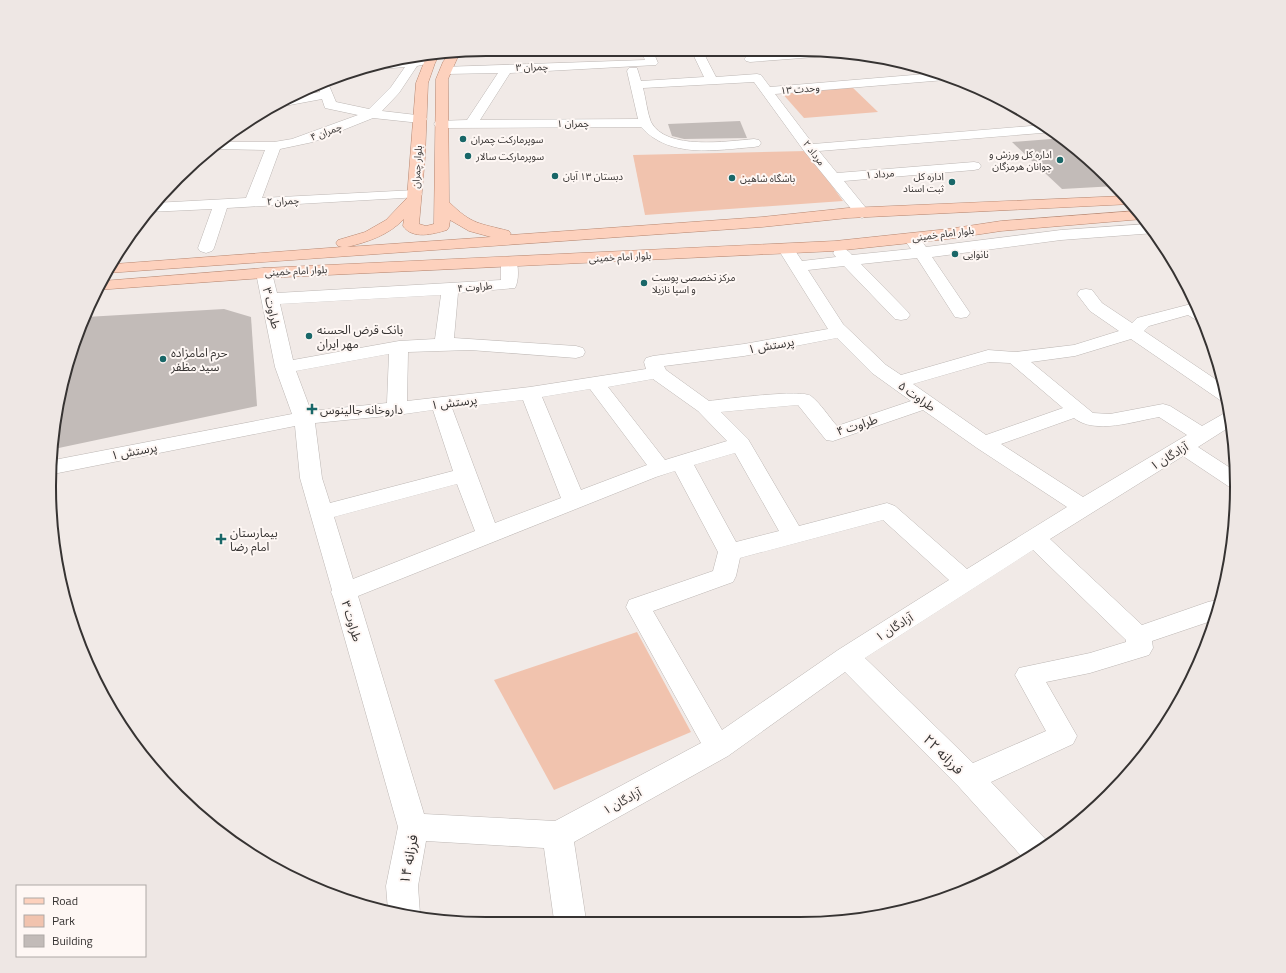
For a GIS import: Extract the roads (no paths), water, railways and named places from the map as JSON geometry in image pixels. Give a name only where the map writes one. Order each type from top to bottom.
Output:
[{"type":"main road","points":[[435,59],[450,62]]},
{"type":"main road","name":"بلوار چمران","points":[[432,60],[422,83],[411,226],[416,230],[441,227],[442,79],[450,62]]},
{"type":"main road","name":"بلوار چمران","points":[[300,255],[371,235],[392,223],[414,196]]},
{"type":"main road","name":"بلوار امام خمینی","points":[[116,269],[548,238],[862,213],[1121,200]]},
{"type":"main road","points":[[441,203],[466,226],[502,234],[548,238]]},
{"type":"main road","points":[[894,211],[876,218],[875,223],[879,228],[898,233],[936,229],[1000,226]]},
{"type":"main road","name":"بلوار امام خمینی","points":[[106,285],[264,273],[786,249],[845,242],[911,238],[1000,226],[1134,215]]},
{"type":"main road","points":[[762,222],[775,226],[824,225],[845,242]]},
{"type":"street","name":"چمران ۳","points":[[450,62],[468,71],[594,60],[631,64],[652,63],[649,56]]},
{"type":"street","points":[[700,56],[712,81]]},
{"type":"street","points":[[750,59],[769,56]]},
{"type":"street","points":[[791,56],[800,67]]},
{"type":"street","points":[[407,63],[421,61]]},
{"type":"street","name":"چمران ۴","points":[[226,143],[243,140],[274,146],[308,139],[372,114],[395,90],[413,63]]},
{"type":"street","points":[[631,64],[645,123],[659,137],[694,147],[754,144]]},
{"type":"street","points":[[470,124],[507,68]]},
{"type":"street","points":[[809,77],[818,87]]},
{"type":"street","name":"وحدت ۱۳","points":[[637,85],[757,78],[768,92],[932,77]]},
{"type":"street","points":[[314,92],[325,89],[330,105],[372,114],[420,119]]},
{"type":"street","name":"مرداد ۲","points":[[768,92],[809,148],[862,213]]},
{"type":"street","name":"چمران ۱","points":[[441,124],[645,123]]},
{"type":"street","points":[[809,148],[1040,130]]},
{"type":"street","points":[[252,203],[274,146]]},
{"type":"street","name":"مرداد ۱","points":[[833,178],[974,166]]},
{"type":"street","name":"چمران ۲","points":[[159,208],[414,196]]},
{"type":"street","points":[[206,248],[221,205]]},
{"type":"street","points":[[1026,224],[1061,235]]},
{"type":"street","points":[[797,266],[845,242],[921,253],[1061,235],[1145,229]]},
{"type":"street","points":[[911,238],[961,313]]},
{"type":"street","points":[[845,242],[901,315]]},
{"type":"street","points":[[981,245],[991,259]]},
{"type":"street","name":"طراوت ۵","points":[[786,249],[841,332],[879,370],[984,443],[1083,507]]},
{"type":"street","name":"طراوت ۴","points":[[444,344],[450,289],[509,284],[510,262]]},
{"type":"street","name":"طراوت ۳","points":[[264,273],[286,367],[304,418],[311,478],[343,592],[413,826]]},
{"type":"street","points":[[270,299],[450,289]]},
{"type":"street","points":[[1086,294],[1096,307],[1219,390]]},
{"type":"street","points":[[898,382],[988,356],[1015,358],[1075,350],[1112,340],[1133,332],[1142,322],[1192,309]]},
{"type":"street","name":"پرستش ۱","points":[[57,466],[304,418],[397,409],[530,393],[657,373],[653,362],[744,350],[841,332]]},
{"type":"street","points":[[286,367],[399,347],[444,344],[470,344],[576,352]]},
{"type":"street","points":[[397,409],[399,347]]},
{"type":"street","points":[[1015,358],[1088,419],[1110,420],[1163,410],[1193,441],[1230,475]]},
{"type":"street","points":[[657,373],[705,407],[741,444],[793,536]]},
{"type":"street","points":[[595,383],[670,465],[730,552],[724,576],[638,607],[718,748]]},
{"type":"street","points":[[530,393],[574,501]]},
{"type":"street","name":"طراوت ۴","points":[[705,407],[803,399],[833,435],[926,402]]},
{"type":"street","points":[[441,404],[465,476],[488,535]]},
{"type":"street","points":[[984,443],[1076,410]]},
{"type":"street","name":"آزادگان ۱","points":[[558,835],[718,748],[847,657],[1036,539],[1083,507],[1225,421]]},
{"type":"street","points":[[343,592],[670,465],[741,444]]},
{"type":"street","points":[[321,513],[465,476]]},
{"type":"street","points":[[730,552],[887,511],[966,582]]},
{"type":"street","points":[[969,778],[1063,736],[1028,675],[1090,663],[1140,648],[1138,636],[1036,539]]},
{"type":"street","points":[[1138,636],[1211,611]]},
{"type":"street","name":"فرزانه ۲۲","points":[[847,657],[969,778],[1034,847]]},
{"type":"street","points":[[413,826],[558,835],[570,917]]},
{"type":"street","name":"فرزانه ۱۴","points":[[404,909],[402,886],[413,826]]},
{"type":"place","name":"سوپرمارکت چمران","points":[[463,139]]},
{"type":"place","name":"سوپرمارکت سالار","points":[[468,156]]},
{"type":"place","name":"اداره کل ورزش و جوانان هرمزگان","points":[[1060,160]]},
{"type":"place","name":"دبستان ۱۳ آبان","points":[[555,176]]},
{"type":"place","name":"باشگاه شاهین","points":[[732,178]]},
{"type":"place","name":"اداره کل ثبت اسناد","points":[[952,182]]},
{"type":"place","name":"نانوایی","points":[[955,254]]},
{"type":"place","name":"مرکز تخصصی پوست و اسپا نازیلا","points":[[644,283]]},
{"type":"place","name":"بانک قرض الحسنه مهر ایران","points":[[309,336]]},
{"type":"place","name":"حرم امامزاده سید مظفر","points":[[163,359]]},
{"type":"place","name":"داروخانه جالینوس","points":[[312,409]]},
{"type":"place","name":"بیمارستان امام رضا","points":[[221,539]]}]
